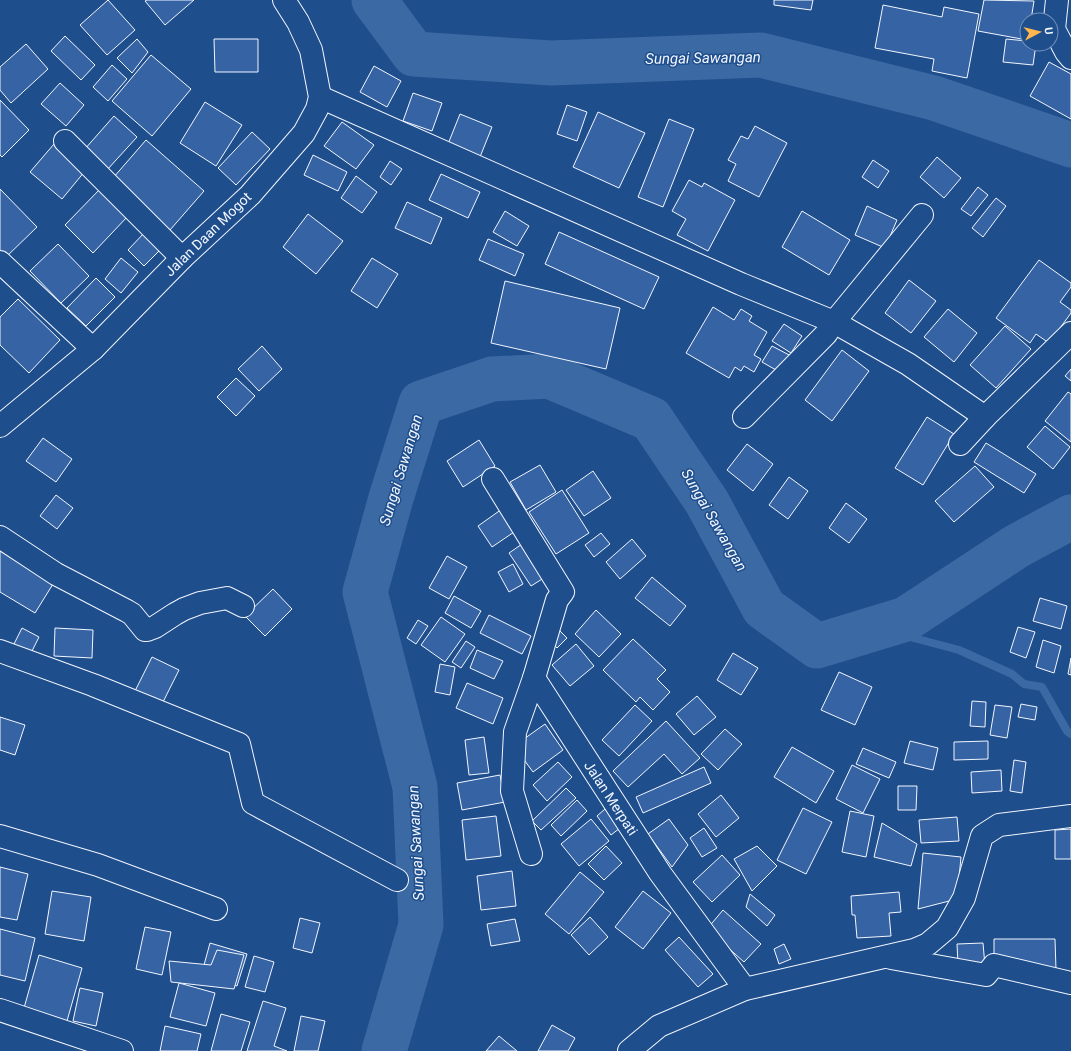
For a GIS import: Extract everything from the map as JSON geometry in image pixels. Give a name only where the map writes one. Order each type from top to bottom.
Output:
[{"type":"street","points":[[284,0],[298,22],[311,50],[320,97],[741,284],[834,322],[908,364],[985,417]]},
{"type":"street","points":[[1057,0],[1054,29],[1066,52],[1071,58]]},
{"type":"street","name":"Jalan Daan Mogot","points":[[0,426],[94,348],[182,258],[250,195],[304,133],[317,109],[320,97]]},
{"type":"street","points":[[66,141],[182,258]]},
{"type":"street","points":[[744,417],[826,334],[834,322],[922,215]]},
{"type":"street","points":[[0,262],[94,348]]},
{"type":"street","points":[[960,444],[985,417],[1071,333]]},
{"type":"street","points":[[493,479],[563,592],[557,600],[534,678],[515,732],[512,791],[531,854]]},
{"type":"street","points":[[0,537],[56,574],[132,614],[145,630],[155,628],[174,614],[200,603],[227,598],[243,606]]},
{"type":"street","points":[[0,651],[93,685],[239,744],[253,803],[397,880]]},
{"type":"street","name":"Jalan Merpati","points":[[534,678],[660,873],[745,989]]},
{"type":"street","points":[[629,1051],[659,1026],[745,989],[914,950],[928,944],[947,928],[964,898],[982,836],[999,825],[1068,816]]},
{"type":"street","points":[[0,836],[98,866],[216,909]]},
{"type":"street","points":[[884,957],[986,975],[994,965],[1071,983]]},
{"type":"street","points":[[0,1010],[122,1051]]},
{"type":"building","points":[[108,0],[135,30],[107,55],[80,25]]},
{"type":"building","points":[[194,0],[165,25],[145,1]]},
{"type":"building","points":[[774,0],[813,0],[811,10],[774,5]]},
{"type":"building","points":[[984,0],[1034,1],[1032,12],[1019,12],[1019,39],[978,31]]},
{"type":"building","points":[[883,5],[942,17],[944,7],[979,14],[967,78],[932,71],[934,59],[875,48]]},
{"type":"building","points":[[65,36],[95,65],[81,80],[51,51]]},
{"type":"building","points":[[137,39],[148,52],[132,73],[117,58]]},
{"type":"building","points":[[214,39],[258,39],[258,72],[215,72]]},
{"type":"building","points":[[1006,39],[1019,40],[1019,52],[1035,52],[1033,65],[1003,62]]},
{"type":"building","points":[[26,44],[48,69],[11,103],[0,90],[0,67]]},
{"type":"building","points":[[151,55],[191,89],[152,136],[112,101]]},
{"type":"building","points":[[1049,62],[1071,74],[1071,119],[1030,96]]},
{"type":"building","points":[[112,65],[127,79],[108,101],[93,87]]},
{"type":"building","points":[[374,66],[401,81],[387,107],[360,92]]},
{"type":"building","points":[[60,83],[84,105],[66,126],[41,104]]},
{"type":"building","points":[[413,93],[442,103],[432,131],[403,121]]},
{"type":"building","points":[[0,100],[29,130],[2,157],[0,155]]},
{"type":"building","points":[[205,102],[242,125],[216,166],[180,143]]},
{"type":"building","points":[[567,105],[587,112],[577,141],[557,134]]},
{"type":"building","points":[[598,112],[645,133],[619,188],[573,167]]},
{"type":"building","points":[[460,114],[492,127],[480,157],[448,144]]},
{"type":"building","points":[[114,116],[137,137],[107,170],[84,150]]},
{"type":"building","points":[[669,119],[694,129],[663,207],[638,197]]},
{"type":"building","points":[[342,122],[374,145],[356,169],[324,146]]},
{"type":"building","points":[[755,126],[787,143],[759,197],[728,181],[736,164],[728,160],[741,136],[748,139]]},
{"type":"building","points":[[252,132],[270,149],[236,185],[218,168]]},
{"type":"building","points":[[146,140],[204,191],[170,230],[113,178]]},
{"type":"building","points":[[54,144],[85,171],[62,199],[30,172]]},
{"type":"building","points":[[313,155],[347,172],[338,191],[304,175]]},
{"type":"building","points":[[937,157],[961,178],[944,198],[920,177]]},
{"type":"building","points":[[873,160],[889,171],[878,188],[862,177]]},
{"type":"building","points":[[390,161],[402,169],[391,185],[380,177]]},
{"type":"building","points":[[441,174],[480,192],[468,218],[429,200]]},
{"type":"building","points":[[356,176],[377,192],[362,213],[341,198]]},
{"type":"building","points":[[689,180],[702,187],[704,183],[735,200],[708,251],[677,235],[686,219],[672,211]]},
{"type":"building","points":[[978,187],[988,195],[971,216],[961,209]]},
{"type":"building","points":[[101,188],[128,216],[93,253],[65,225]]},
{"type":"building","points":[[0,189],[37,227],[4,259],[0,254]]},
{"type":"building","points":[[996,198],[1006,206],[983,237],[972,228]]},
{"type":"building","points":[[407,202],[442,218],[431,244],[395,228]]},
{"type":"building","points":[[867,206],[897,220],[885,248],[855,235]]},
{"type":"building","points":[[505,211],[529,226],[517,246],[493,232]]},
{"type":"building","points":[[802,211],[850,240],[829,275],[782,247]]},
{"type":"building","points":[[308,214],[343,241],[316,274],[283,247]]},
{"type":"building","points":[[559,232],[659,277],[644,309],[545,264]]},
{"type":"building","points":[[144,233],[161,249],[144,266],[128,250]]},
{"type":"building","points":[[488,239],[524,254],[515,276],[479,260]]},
{"type":"building","points":[[58,244],[89,276],[61,303],[30,271]]},
{"type":"building","points":[[121,258],[138,272],[121,293],[105,279]]},
{"type":"building","points":[[372,258],[398,274],[377,308],[351,291]]},
{"type":"building","points":[[1039,260],[1071,283],[1071,287],[1060,302],[1071,310],[1071,313],[1049,343],[1036,334],[1030,343],[996,318]]},
{"type":"building","points":[[96,278],[115,297],[86,326],[67,308]]},
{"type":"building","points":[[909,280],[936,301],[911,333],[885,313]]},
{"type":"building","points":[[505,281],[620,308],[606,369],[491,343]]},
{"type":"building","points":[[18,299],[60,340],[29,373],[0,345],[0,317]]},
{"type":"building","points":[[713,307],[734,320],[741,309],[752,316],[749,321],[767,332],[754,355],[761,359],[754,372],[744,366],[741,371],[735,367],[729,378],[686,353]]},
{"type":"building","points":[[948,309],[977,333],[954,362],[924,337]]},
{"type":"building","points":[[784,324],[802,336],[791,353],[772,341]]},
{"type":"building","points":[[1005,326],[1031,349],[996,388],[970,365]]},
{"type":"building","points":[[262,346],[282,369],[259,391],[238,369]]},
{"type":"building","points":[[772,346],[793,357],[783,374],[762,362]]},
{"type":"building","points":[[842,350],[869,371],[832,421],[805,400]]},
{"type":"building","points":[[1071,369],[1071,381],[1065,376]]},
{"type":"building","points":[[236,378],[255,396],[236,416],[217,397]]},
{"type":"building","points":[[1068,392],[1071,394],[1071,442],[1045,421]]},
{"type":"building","points":[[927,417],[954,434],[923,485],[895,468]]},
{"type":"building","points":[[1045,426],[1070,447],[1053,469],[1027,447]]},
{"type":"building","points":[[43,438],[72,459],[56,482],[26,461]]},
{"type":"building","points":[[479,440],[495,466],[463,487],[447,461]]},
{"type":"building","points":[[986,443],[1036,474],[1024,493],[974,462]]},
{"type":"building","points":[[747,444],[773,464],[753,491],[727,470]]},
{"type":"building","points":[[540,465],[556,492],[526,510],[510,482]]},
{"type":"building","points":[[975,466],[994,487],[954,522],[935,501]]},
{"type":"building","points":[[593,471],[611,498],[584,516],[566,490]]},
{"type":"building","points":[[789,477],[808,491],[788,519],[769,505]]},
{"type":"building","points":[[562,490],[589,533],[556,554],[529,512]]},
{"type":"building","points":[[56,495],[73,508],[57,529],[40,516]]},
{"type":"building","points":[[846,503],[867,519],[849,543],[829,528]]},
{"type":"building","points":[[502,509],[517,530],[492,547],[478,526]]},
{"type":"building","points":[[601,533],[610,544],[594,557],[585,545]]},
{"type":"building","points":[[632,539],[646,556],[620,579],[606,562]]},
{"type":"building","points":[[525,542],[547,576],[531,586],[509,553]]},
{"type":"building","points":[[0,551],[53,584],[35,613],[0,592]]},
{"type":"building","points":[[447,556],[467,567],[449,599],[429,588]]},
{"type":"building","points":[[513,564],[523,584],[509,592],[498,572]]},
{"type":"building","points":[[652,577],[686,606],[670,626],[635,598]]},
{"type":"building","points":[[273,589],[292,609],[265,636],[245,616]]},
{"type":"building","points":[[454,596],[481,611],[471,628],[445,613]]},
{"type":"building","points":[[1040,598],[1067,606],[1061,629],[1033,621]]},
{"type":"building","points":[[596,610],[621,634],[599,657],[575,634]]},
{"type":"building","points":[[489,615],[531,636],[522,654],[480,633]]},
{"type":"building","points":[[441,617],[465,634],[445,662],[421,645]]},
{"type":"building","points":[[418,620],[428,626],[416,644],[407,638]]},
{"type":"building","points":[[556,627],[567,638],[557,648],[547,637]]},
{"type":"building","points":[[1018,627],[1035,632],[1026,658],[1010,652]]},
{"type":"building","points":[[22,628],[39,637],[30,655],[13,646]]},
{"type":"building","points":[[55,628],[93,630],[92,658],[54,656]]},
{"type":"building","points":[[633,639],[666,670],[657,679],[670,692],[653,710],[640,697],[636,702],[603,670]]},
{"type":"building","points":[[1043,640],[1061,646],[1054,673],[1036,667]]},
{"type":"building","points":[[466,641],[475,647],[461,668],[452,662]]},
{"type":"building","points":[[576,644],[594,666],[570,686],[552,665]]},
{"type":"building","points":[[477,650],[503,661],[494,679],[470,668]]},
{"type":"building","points":[[733,653],[758,668],[741,695],[717,680]]},
{"type":"building","points":[[152,657],[179,670],[162,704],[135,691]]},
{"type":"building","points":[[1071,658],[1071,675],[1068,674]]},
{"type":"building","points":[[440,664],[455,667],[450,695],[435,692]]},
{"type":"building","points":[[839,672],[872,687],[855,725],[821,710]]},
{"type":"building","points":[[467,683],[503,698],[493,724],[456,708]]},
{"type":"building","points":[[697,696],[716,717],[694,735],[676,714]]},
{"type":"building","points":[[972,701],[986,702],[985,727],[970,726]]},
{"type":"building","points":[[1021,704],[1037,707],[1035,720],[1018,717]]},
{"type":"building","points":[[635,705],[652,721],[619,756],[602,740]]},
{"type":"building","points":[[995,705],[1012,707],[1007,738],[990,735]]},
{"type":"building","points":[[0,717],[25,725],[15,755],[0,750]]},
{"type":"building","points":[[666,721],[700,758],[682,774],[664,754],[628,787],[613,771]]},
{"type":"building","points":[[545,724],[563,750],[533,772],[514,746]]},
{"type":"building","points":[[725,729],[742,744],[718,770],[701,754]]},
{"type":"building","points":[[484,737],[489,773],[469,775],[465,740]]},
{"type":"building","points":[[910,741],[938,748],[933,770],[904,763]]},
{"type":"building","points":[[988,741],[988,759],[954,760],[954,742]]},
{"type":"building","points":[[792,747],[834,771],[816,803],[774,777]]},
{"type":"building","points":[[863,748],[896,762],[889,778],[856,764]]},
{"type":"building","points":[[1014,760],[1026,762],[1022,793],[1010,791]]},
{"type":"building","points":[[558,762],[572,777],[547,801],[533,785]]},
{"type":"building","points":[[852,765],[880,779],[863,813],[836,799]]},
{"type":"building","points":[[704,767],[711,783],[643,813],[636,797]]},
{"type":"building","points":[[1001,770],[1002,791],[972,793],[971,772]]},
{"type":"building","points":[[500,775],[505,802],[462,810],[457,783]]},
{"type":"building","points":[[898,786],[917,786],[916,810],[898,810]]},
{"type":"building","points":[[566,788],[576,798],[541,830],[532,821]]},
{"type":"building","points":[[721,795],[739,818],[716,837],[698,814]]},
{"type":"building","points":[[577,800],[587,811],[561,836],[551,825]]},
{"type":"building","points":[[803,808],[832,822],[806,874],[777,860]]},
{"type":"building","points":[[605,809],[620,828],[611,835],[597,816]]},
{"type":"building","points":[[850,811],[874,816],[866,857],[842,852]]},
{"type":"building","points":[[496,816],[501,856],[466,860],[462,820]]},
{"type":"building","points":[[957,817],[959,841],[921,843],[919,820]]},
{"type":"building","points":[[591,819],[609,841],[579,866],[561,844]]},
{"type":"building","points":[[669,819],[688,845],[672,867],[648,834]]},
{"type":"building","points":[[882,823],[917,844],[911,866],[874,857]]},
{"type":"building","points":[[704,828],[717,848],[702,857],[690,838]]},
{"type":"building","points":[[1071,829],[1071,859],[1055,859],[1055,830]]},
{"type":"building","points":[[606,846],[622,863],[604,880],[588,864]]},
{"type":"building","points":[[757,846],[777,866],[752,891],[734,859]]},
{"type":"building","points":[[923,853],[961,857],[957,899],[918,909]]},
{"type":"building","points":[[722,855],[740,875],[712,902],[693,882]]},
{"type":"building","points":[[0,867],[28,874],[17,920],[0,917]]},
{"type":"building","points":[[512,871],[516,906],[481,910],[477,876]]},
{"type":"building","points":[[580,872],[604,892],[569,934],[545,914]]},
{"type":"building","points":[[52,891],[91,897],[84,941],[45,934]]},
{"type":"building","points":[[643,891],[671,913],[643,949],[615,927]]},
{"type":"building","points":[[899,892],[901,912],[889,913],[891,936],[857,938],[855,915],[852,915],[851,896]]},
{"type":"building","points":[[750,894],[775,915],[767,926],[746,907]]},
{"type":"building","points":[[723,910],[761,944],[744,962],[707,929]]},
{"type":"building","points":[[590,917],[608,937],[589,955],[571,935]]},
{"type":"building","points":[[300,918],[320,923],[312,953],[293,948]]},
{"type":"building","points":[[515,919],[520,941],[491,946],[487,924]]},
{"type":"building","points":[[145,927],[171,932],[162,975],[136,969]]},
{"type":"building","points":[[0,929],[35,938],[25,981],[0,975]]},
{"type":"building","points":[[679,937],[713,974],[698,987],[665,950]]},
{"type":"building","points":[[994,939],[1055,939],[1056,970],[994,959]]},
{"type":"building","points":[[210,943],[247,954],[237,986],[201,976]]},
{"type":"building","points":[[983,943],[985,966],[958,964],[957,944]]},
{"type":"building","points":[[784,944],[791,959],[779,964],[774,949]]},
{"type":"building","points":[[217,950],[244,955],[234,989],[171,982],[169,961],[211,965]]},
{"type":"building","points":[[39,955],[82,968],[65,1028],[22,1015]]},
{"type":"building","points":[[254,956],[274,962],[265,992],[245,987]]},
{"type":"building","points":[[179,983],[215,993],[206,1026],[170,1017]]},
{"type":"building","points":[[80,988],[103,993],[96,1026],[73,1021]]},
{"type":"building","points":[[263,1001],[286,1008],[274,1046],[287,1051],[247,1051]]},
{"type":"building","points":[[221,1014],[250,1022],[241,1051],[211,1051]]},
{"type":"building","points":[[301,1016],[325,1021],[318,1051],[294,1051]]},
{"type":"building","points":[[552,1025],[575,1038],[568,1051],[538,1051]]},
{"type":"building","points":[[165,1026],[201,1034],[197,1051],[160,1051]]},
{"type":"building","points":[[499,1036],[517,1051],[486,1051]]},
{"type":"waterway","name":"Sungai Sawangan","points":[[374,0],[414,54],[551,63],[761,55],[934,98],[1071,145]]},
{"type":"waterway","name":"Sungai Sawangan","points":[[384,1051],[421,925],[415,787],[365,592],[391,498],[421,403],[492,379],[549,376],[651,419],[707,502],[764,608],[817,646],[906,619],[1017,546],[1071,517]]},
{"type":"waterway","points":[[876,628],[959,650],[1012,674],[1024,684],[1042,687],[1067,731],[1071,734]]}]
